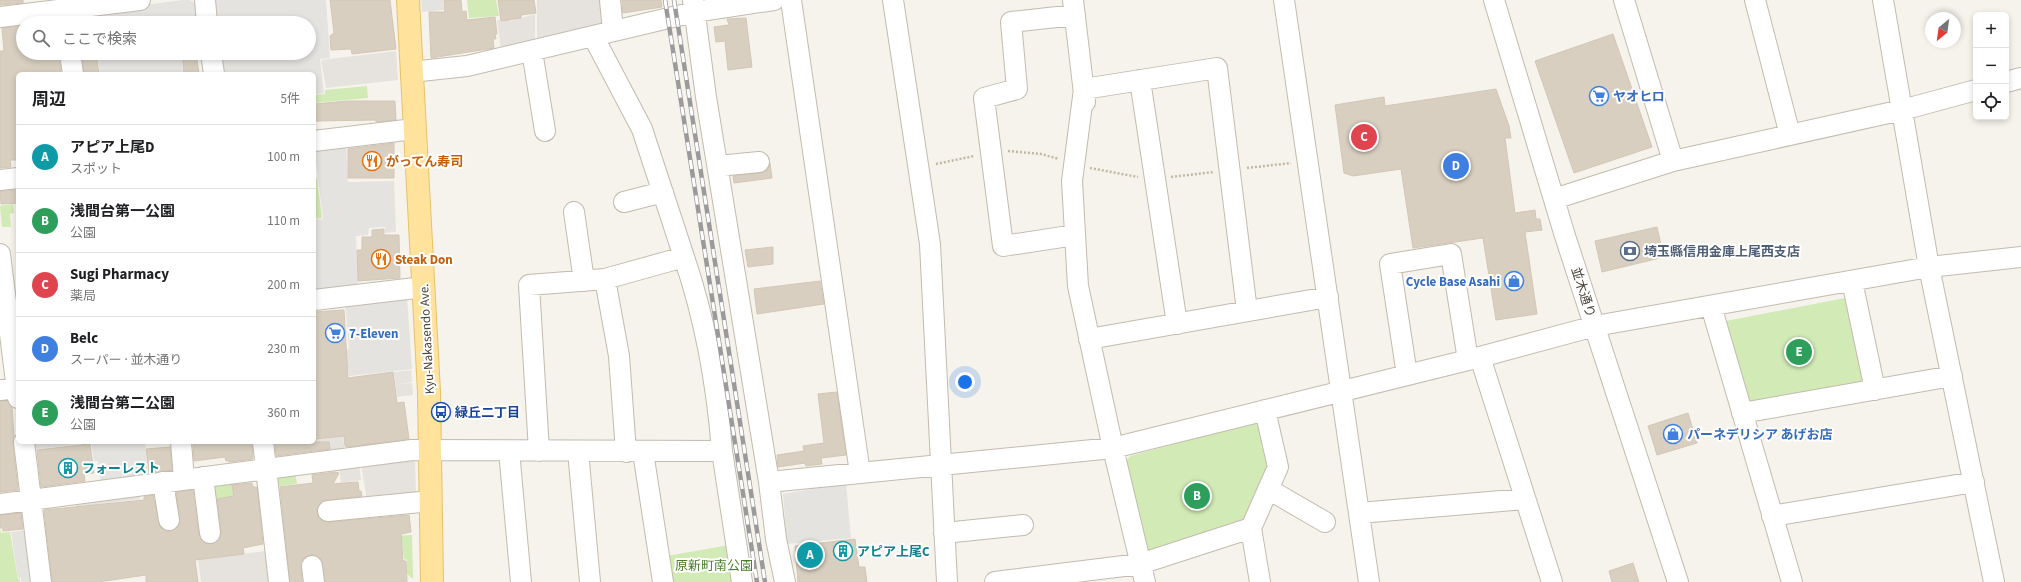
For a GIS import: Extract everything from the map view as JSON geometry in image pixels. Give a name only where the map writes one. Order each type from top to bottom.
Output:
[{"type":"main road","name":"Kyu-Nakasendo Ave.","points":[[408,0],[429,392],[432,582]]},
{"type":"street","points":[[66,16],[137,0]]},
{"type":"street","points":[[204,0],[206,16]]},
{"type":"street","points":[[610,0],[613,31]]},
{"type":"street","points":[[411,72],[467,66],[532,51],[613,31],[693,6],[774,0]]},
{"type":"street","points":[[791,0],[860,473]]},
{"type":"street","points":[[893,0],[930,244],[947,582]]},
{"type":"street","points":[[1284,0],[1369,582]]},
{"type":"street","name":"並木通り","points":[[1494,0],[1554,199],[1678,582]]},
{"type":"street","points":[[1624,0],[1674,161]]},
{"type":"street","points":[[1755,0],[1790,135]]},
{"type":"street","points":[[1883,0],[1929,267],[1994,582]]},
{"type":"street","points":[[693,6],[769,482],[776,539],[785,582]]},
{"type":"street","points":[[1075,235],[1003,246],[984,98],[1018,89],[1011,22],[1074,7],[1084,89],[1088,141],[1080,165],[1075,235],[1078,286],[1113,448],[1143,573]]},
{"type":"street","points":[[0,17],[16,17]]},
{"type":"street","points":[[593,36],[642,129],[694,286],[708,349],[742,582]]},
{"type":"street","points":[[532,51],[545,131]]},
{"type":"street","points":[[71,60],[73,72]]},
{"type":"street","points":[[212,60],[214,72]]},
{"type":"street","points":[[1084,89],[1217,68],[1247,311]]},
{"type":"street","points":[[2009,81],[2021,78]]},
{"type":"street","points":[[1140,80],[1177,324]]},
{"type":"street","points":[[1554,199],[1674,161],[1902,110],[1973,91]]},
{"type":"street","points":[[316,141],[414,130]]},
{"type":"street","points":[[718,166],[759,162]]},
{"type":"street","points":[[0,180],[16,178]]},
{"type":"street","points":[[624,202],[663,192]]},
{"type":"street","points":[[574,212],[584,281]]},
{"type":"street","points":[[1407,375],[1390,264],[1451,254],[1474,359],[1525,499],[1552,582]]},
{"type":"street","points":[[539,451],[529,285],[605,279],[684,257]]},
{"type":"street","points":[[769,482],[1113,448],[1341,390],[1474,359],[1595,326],[1929,267],[2021,257]]},
{"type":"street","points":[[0,261],[9,340],[12,392]]},
{"type":"street","points":[[605,279],[635,452],[663,582]]},
{"type":"street","points":[[1852,281],[1875,390]]},
{"type":"street","points":[[316,300],[424,287]]},
{"type":"street","points":[[1089,339],[1328,297]]},
{"type":"street","points":[[1711,306],[1792,582]]},
{"type":"street","points":[[1742,413],[1952,376]]},
{"type":"street","points":[[1260,582],[1251,528],[1278,467],[1265,410]]},
{"type":"street","points":[[24,444],[41,582]]},
{"type":"street","points":[[180,444],[184,479]]},
{"type":"street","points":[[263,444],[279,582]]},
{"type":"street","points":[[0,504],[184,479],[429,450],[635,452],[722,451]]},
{"type":"street","points":[[509,451],[522,582]]},
{"type":"street","points":[[578,451],[590,582]]},
{"type":"street","points":[[204,477],[210,533]]},
{"type":"street","points":[[163,482],[169,520]]},
{"type":"street","points":[[1772,516],[1974,482]]},
{"type":"street","points":[[1268,489],[1325,522]]},
{"type":"street","points":[[1359,513],[1525,499]]},
{"type":"street","points":[[328,511],[431,501]]},
{"type":"street","points":[[944,533],[1023,525]]},
{"type":"street","points":[[995,582],[1143,573],[1251,528]]},
{"type":"path","points":[[919,168],[991,152],[1012,151],[1041,154],[1080,165],[1142,178],[1155,179],[1308,161]]},
{"type":"shaded area","points":[[190,0],[197,5],[198,16],[92,16],[92,12]]},
{"type":"shaded area","points":[[212,0],[326,0],[330,58],[320,59],[324,93],[316,95],[316,72],[219,72],[218,60],[316,60],[316,16],[213,16]]},
{"type":"shaded area","points":[[421,0],[443,0],[444,10],[422,12]]},
{"type":"shaded area","points":[[537,0],[606,0],[608,23],[537,40]]},
{"type":"shaded area","points":[[535,14],[535,40],[501,49],[497,20],[510,19],[511,21]]},
{"type":"shaded area","points":[[396,51],[398,80],[326,88],[321,60]]},
{"type":"shaded area","points":[[98,60],[182,60],[183,72],[100,72]]},
{"type":"shaded area","points":[[346,143],[348,182],[394,181],[396,232],[385,233],[385,227],[369,228],[368,235],[356,236],[358,290],[316,295],[316,220],[323,219],[316,162],[316,146]]},
{"type":"shaded area","points":[[407,297],[412,369],[349,376],[346,350],[349,349],[345,302]]},
{"type":"shaded area","points":[[411,370],[412,382],[399,384],[412,383],[413,395],[397,397],[394,372]]},
{"type":"shaded area","points":[[316,408],[325,424],[327,438],[343,436],[345,453],[317,457],[316,444]]},
{"type":"shaded area","points":[[29,444],[82,444],[30,450]]},
{"type":"shaded area","points":[[91,444],[145,444],[148,478],[101,484],[98,461],[94,461]]},
{"type":"shaded area","points":[[415,457],[416,495],[367,501],[361,463]]},
{"type":"shaded area","points":[[359,464],[361,480],[341,483],[339,467]]},
{"type":"shaded area","points":[[846,483],[851,538],[787,544],[783,494]]},
{"type":"shaded area","points":[[139,491],[140,499],[76,507],[76,499]]},
{"type":"shaded area","points":[[27,530],[34,582],[21,582],[21,578],[18,578],[11,532]]},
{"type":"shaded area","points":[[272,550],[276,582],[201,582],[198,560]]},
{"type":"green space","points":[[467,0],[496,0],[499,16],[469,18]]},
{"type":"green space","points":[[367,86],[368,98],[316,103],[316,95],[325,94],[325,90]]},
{"type":"green space","points":[[316,178],[322,218],[316,219]]},
{"type":"green space","points":[[13,204],[14,213],[10,214],[11,227],[2,227],[0,206]]},
{"type":"green space","points":[[1850,297],[1869,383],[1749,402],[1726,321]]},
{"type":"green space","points":[[1256,422],[1266,428],[1274,467],[1247,526],[1148,555],[1125,463],[1130,456]]},
{"type":"green space","points":[[295,472],[297,484],[273,487],[272,475]]},
{"type":"green space","points":[[231,479],[234,496],[216,499],[219,518],[214,519],[208,482]]},
{"type":"green space","points":[[0,529],[1,533],[10,532],[18,579],[20,579],[20,582],[0,582]]},
{"type":"green space","points":[[412,535],[413,579],[407,574],[407,560],[404,559],[402,543],[392,536]]},
{"type":"green space","name":"原新町南公園","points":[[729,545],[735,582],[671,582],[667,556]]},
{"type":"building","points":[[0,0],[23,0],[23,3],[0,5]]},
{"type":"building","points":[[330,0],[390,0],[396,49],[352,54],[351,49],[331,50],[330,36],[334,33]]},
{"type":"building","points":[[444,0],[461,0],[462,12],[466,11],[467,20],[495,17],[497,34],[495,34],[496,39],[493,39],[494,48],[431,58],[429,12],[445,12]]},
{"type":"building","points":[[498,0],[534,0],[536,13],[521,15],[521,18],[501,21]]},
{"type":"building","points":[[622,0],[661,0],[662,7],[623,13]]},
{"type":"building","points":[[746,18],[752,67],[728,70],[725,41],[716,42],[714,27],[729,25],[727,19]]},
{"type":"building","points":[[16,27],[16,60],[60,60],[61,72],[16,72],[16,160],[10,160],[11,167],[0,168],[0,51],[4,51],[2,28]]},
{"type":"building","points":[[1613,34],[1652,147],[1574,173],[1535,61]]},
{"type":"building","points":[[83,60],[97,60],[99,72],[84,72]]},
{"type":"building","points":[[183,60],[197,60],[199,72],[184,72]]},
{"type":"building","points":[[1496,89],[1509,126],[1511,138],[1505,138],[1515,213],[1535,210],[1536,219],[1540,219],[1542,230],[1525,232],[1537,314],[1496,320],[1483,238],[1413,248],[1401,169],[1353,176],[1344,173],[1335,105],[1384,97],[1385,106]]},
{"type":"building","points":[[347,101],[395,101],[396,120],[376,122],[376,120],[316,121],[316,104]]},
{"type":"building","points":[[394,143],[394,178],[348,178],[348,149]]},
{"type":"building","points":[[770,163],[772,178],[734,183],[733,176],[766,171]]},
{"type":"building","points":[[16,190],[16,203],[1,204],[0,191]]},
{"type":"building","points":[[1657,227],[1664,257],[1602,272],[1595,241]]},
{"type":"building","points":[[384,229],[384,235],[399,235],[400,278],[358,281],[357,250],[362,250],[362,237],[372,237],[372,230]]},
{"type":"building","points":[[773,247],[773,264],[748,267],[745,250]]},
{"type":"building","points":[[820,281],[824,304],[757,314],[754,289]]},
{"type":"building","points":[[344,310],[348,378],[393,372],[397,403],[404,402],[409,439],[348,447],[345,446],[344,436],[316,439],[316,312]]},
{"type":"building","points":[[837,392],[846,455],[821,458],[822,464],[806,466],[805,463],[778,467],[777,455],[804,451],[803,446],[824,443],[818,394]]},
{"type":"building","points":[[0,401],[7,401],[12,407],[13,443],[18,490],[0,492]]},
{"type":"building","name":"パーネデリシア あげお店","points":[[1688,413],[1697,443],[1657,455],[1648,426]]},
{"type":"building","points":[[316,442],[329,442],[330,449],[276,456],[275,444],[316,444]]},
{"type":"building","name":"フォーレスト","points":[[90,444],[94,473],[84,474],[85,481],[41,487],[37,450]]},
{"type":"building","points":[[193,444],[252,444],[253,459],[229,462],[226,461],[225,457],[194,461]]},
{"type":"building","points":[[170,447],[172,470],[149,473],[146,449]]},
{"type":"building","points":[[335,472],[339,473],[333,484],[358,482],[359,491],[361,491],[362,496],[322,501],[317,507],[318,517],[323,521],[329,522],[409,515],[411,532],[401,534],[403,561],[406,561],[407,582],[325,582],[321,559],[317,556],[311,555],[305,557],[301,562],[302,582],[290,582],[280,487],[313,483],[312,475]]},
{"type":"building","points":[[252,483],[253,487],[257,487],[263,544],[243,548],[244,554],[195,560],[198,582],[146,582],[146,575],[98,582],[52,582],[44,510],[144,500],[144,497],[153,495],[160,527],[165,531],[170,531],[176,529],[180,524],[176,492],[193,490],[199,535],[205,543],[212,544],[220,538],[221,532],[217,499],[234,496],[232,485]]},
{"type":"building","points":[[21,513],[23,529],[3,531],[3,528],[0,528],[0,515]]},
{"type":"building","points":[[855,539],[859,567],[865,567],[867,582],[798,582],[795,546]]},
{"type":"building","points":[[1633,563],[1639,582],[1612,582],[1609,571]]},
{"type":"railway","points":[[665,0],[757,582]]},
{"type":"railway","points":[[674,0],[765,582]]},
{"type":"place","name":"ヤオヒロ","points":[[1599,96]]},
{"type":"place","name":"Sugi Pharmacy","points":[[1364,137]]},
{"type":"place","name":"がってん寿司","points":[[372,161]]},
{"type":"place","name":"Belc","points":[[1456,166]]},
{"type":"place","name":"埼玉縣信用金庫上尾西支店","points":[[1630,251]]},
{"type":"place","name":"Steak Don","points":[[381,259]]},
{"type":"place","name":"Cycle Base Asahi","points":[[1514,281]]},
{"type":"place","name":"7-Eleven","points":[[335,333]]},
{"type":"place","name":"浅間台第二公園","points":[[1799,352]]},
{"type":"place","name":"緑丘二丁目","points":[[441,412]]},
{"type":"place","name":"パーネデリシア あげお店","points":[[1673,434]]},
{"type":"place","name":"フォーレスト","points":[[68,468]]},
{"type":"place","name":"浅間台第一公園","points":[[1197,496]]},
{"type":"place","name":"アピア上尾C","points":[[843,551]]},
{"type":"place","name":"アピア上尾D","points":[[810,555]]}]
